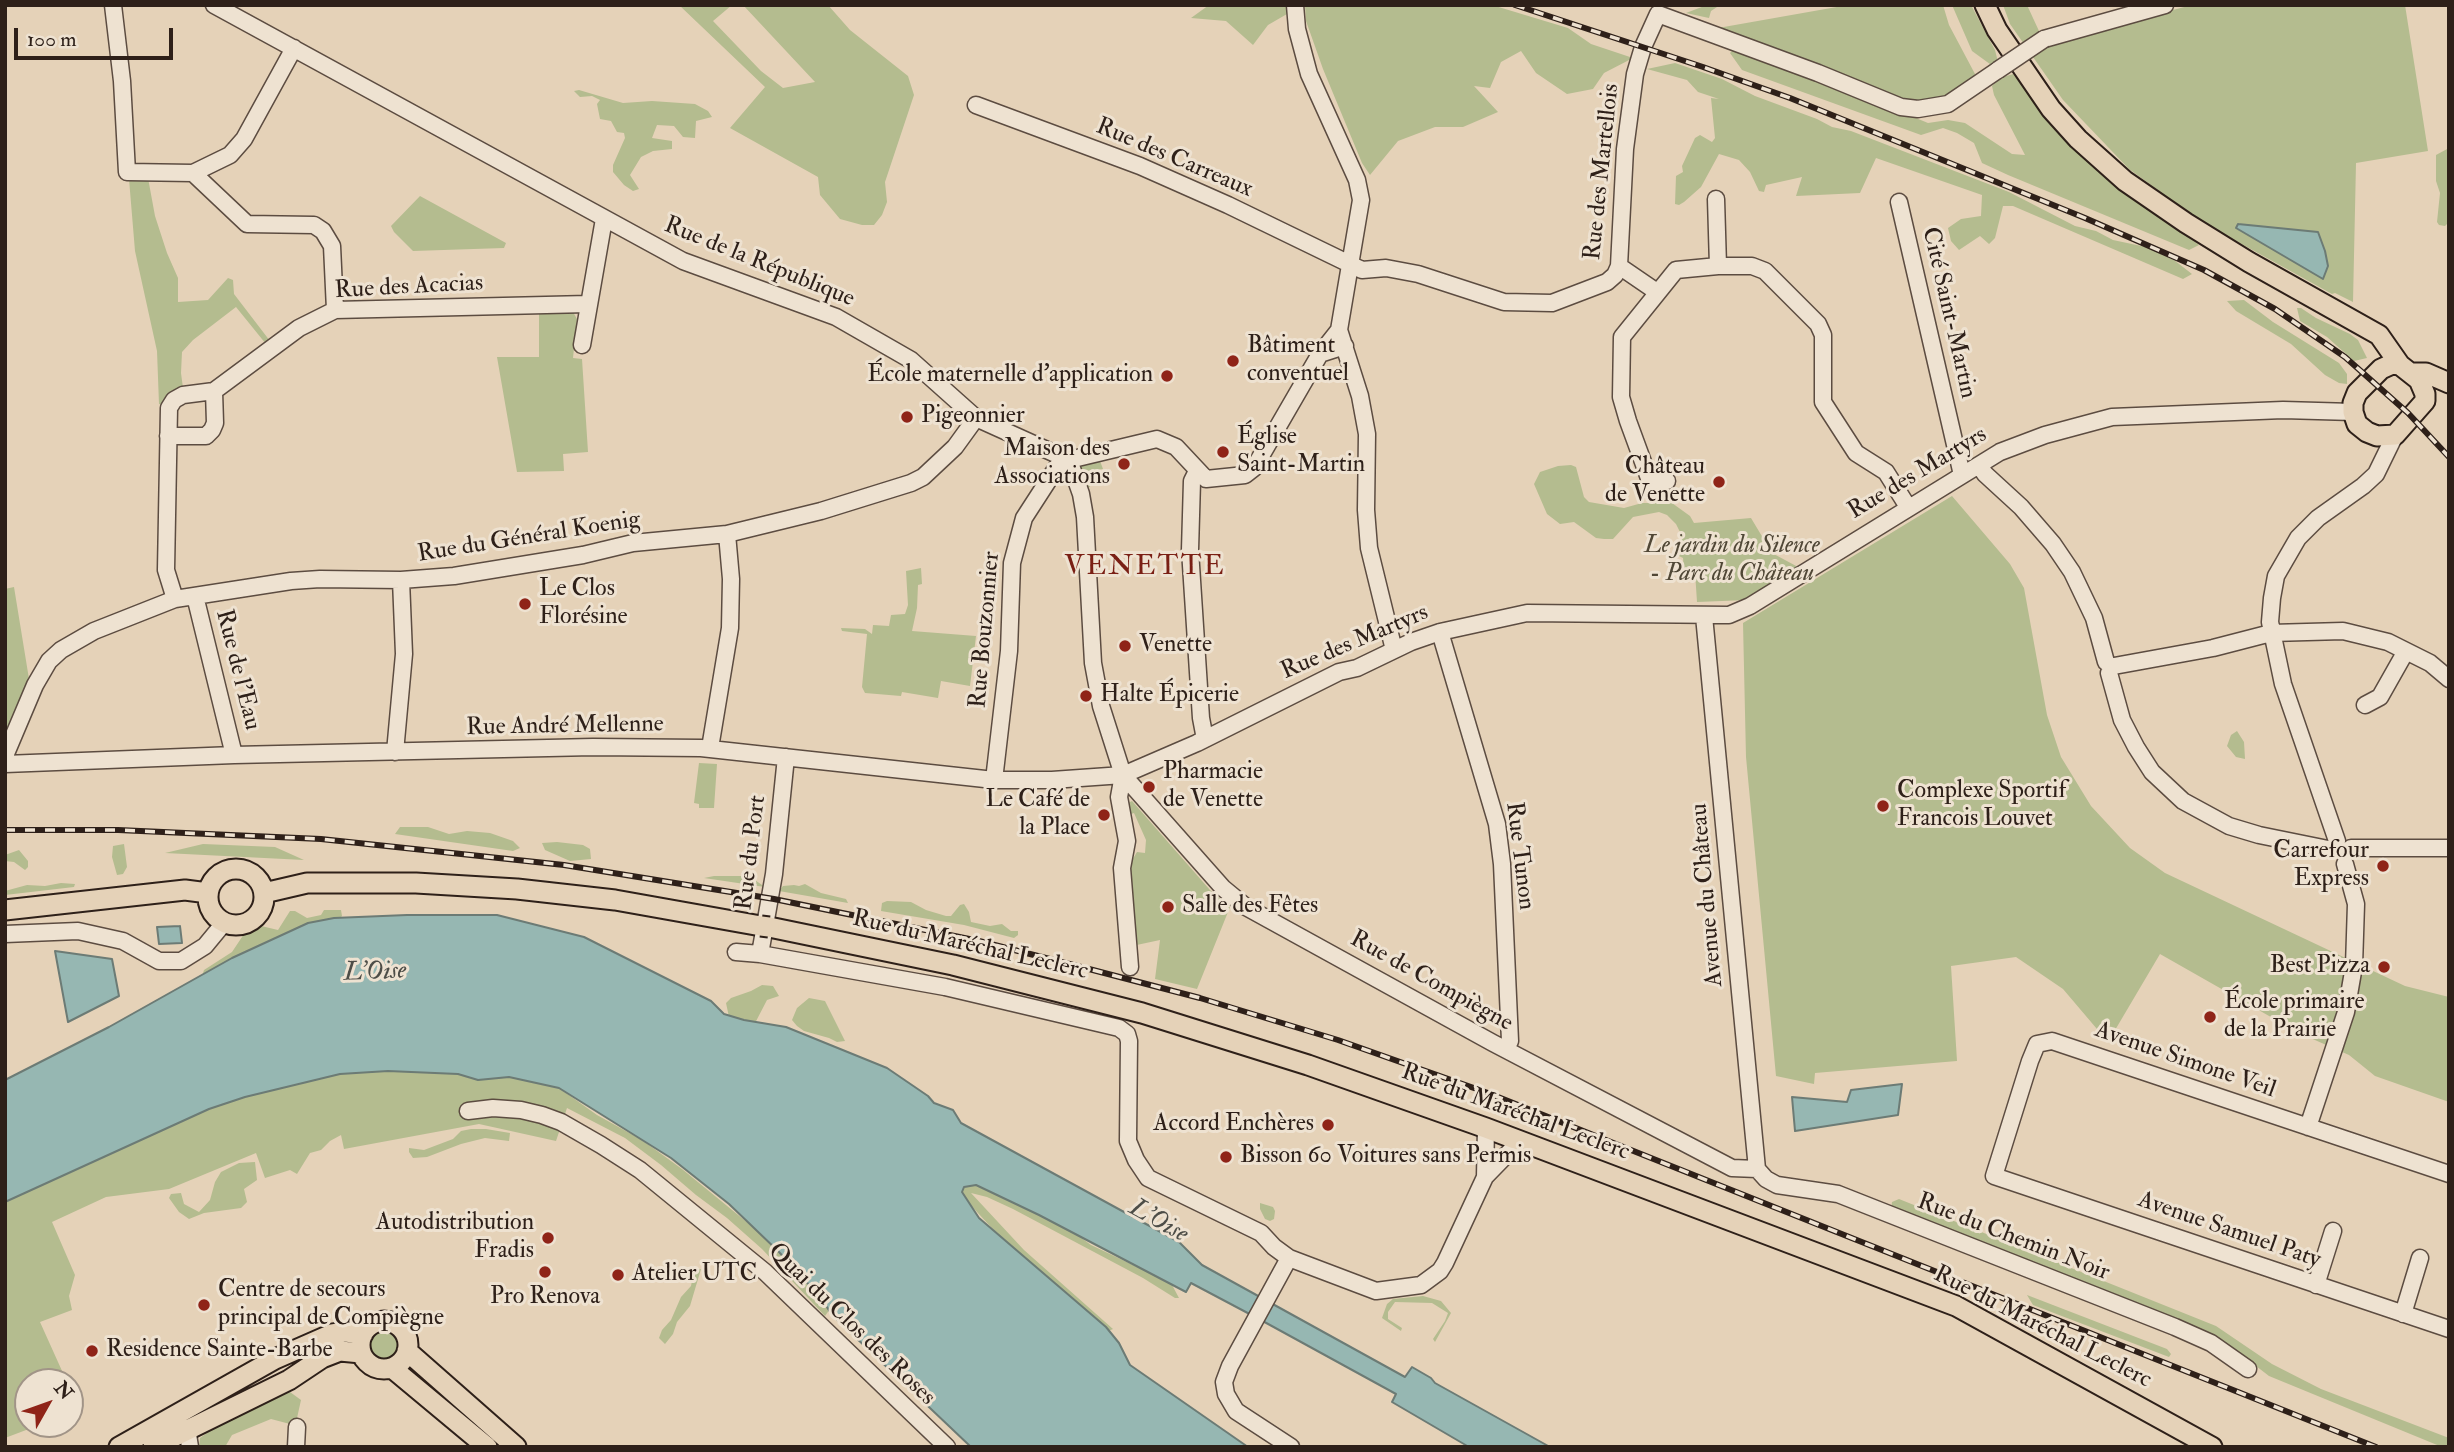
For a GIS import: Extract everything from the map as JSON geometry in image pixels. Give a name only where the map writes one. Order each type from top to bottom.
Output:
[{"type":"main road","points":[[1985,5],[2004,41],[2051,109],[2078,139],[2125,181],[2186,223],[2370,330],[2376,345],[2398,369],[2423,388],[2425,401]]},
{"type":"main road","points":[[2449,383],[2426,373],[2398,369],[2355,403],[2357,424],[2367,432],[2386,435],[2425,401],[2449,394]]},
{"type":"main road","points":[[231,869],[249,872],[261,884],[264,893],[261,909],[249,922],[233,925],[224,923],[211,911],[208,893],[215,877],[231,869]]},
{"type":"main road","name":"Rue du Maréchal Leclerc","points":[[264,893],[307,883],[416,883],[505,888],[615,900],[765,926],[964,968],[1142,1013],[1308,1065],[1486,1128],[1956,1306],[2210,1445]]},
{"type":"main road","points":[[5,910],[185,890],[208,893]]},
{"type":"main road","points":[[392,1368],[404,1359],[407,1351],[406,1335],[395,1324],[382,1321],[372,1324],[362,1343],[366,1361],[374,1367],[392,1368],[486,1447]]},
{"type":"main road","points":[[119,1447],[267,1364],[332,1334],[345,1332],[362,1343]]},
{"type":"main road","points":[[153,1447],[189,1438],[322,1358],[362,1343]]},
{"type":"main road","points":[[407,1351],[516,1447]]},
{"type":"main road","points":[[295,1352],[306,1370]]},
{"type":"street","points":[[113,5],[122,81],[127,172],[193,173],[230,155],[244,139],[294,48]]},
{"type":"street","name":"Rue de la République","points":[[214,5],[683,261],[836,317],[911,360],[976,418],[1069,460]]},
{"type":"street","points":[[1130,967],[1122,868],[1127,841],[1119,797],[1123,775],[1101,706],[1093,663],[1085,517],[1081,494],[1069,460],[1157,439],[1176,447],[1206,479],[1245,475],[1254,468],[1320,354],[1339,327],[1360,200],[1357,180],[1309,74],[1297,29],[1295,5]]},
{"type":"street","name":"Rue des Martellois","points":[[1350,265],[1362,270],[1387,268],[1418,274],[1504,302],[1552,303],[1607,282],[1619,267],[1625,149],[1635,74],[1655,9],[1900,107],[1918,109],[1948,104],[2044,39],[2165,5]]},
{"type":"street","name":"Rue des Carreaux","points":[[976,106],[1140,166],[1228,205],[1350,265]]},
{"type":"street","points":[[193,173],[247,224],[314,225],[323,231],[332,246],[335,310]]},
{"type":"street","points":[[1716,199],[1718,266]]},
{"type":"street","name":"Cité Saint-Martin","points":[[1899,202],[1962,475]]},
{"type":"street","points":[[582,345],[604,219]]},
{"type":"street","points":[[1667,481],[1650,481],[1628,421],[1622,397],[1622,337],[1676,270],[1718,266],[1752,267],[1765,271],[1818,324],[1823,335],[1823,402],[1856,453],[1886,472],[1908,507]]},
{"type":"street","points":[[1619,267],[1657,292]]},
{"type":"street","name":"Rue des Acacias","points":[[214,391],[299,328],[335,310],[588,304]]},
{"type":"street","points":[[1339,327],[1360,396],[1367,434],[1366,510],[1369,548],[1394,650]]},
{"type":"street","points":[[1320,354],[1345,346]]},
{"type":"street","points":[[168,436],[206,436],[215,423],[214,391],[183,395],[174,400],[169,408],[168,436],[166,570],[176,599]]},
{"type":"street","name":"Rue des Martyrs","points":[[1123,775],[1205,739],[1339,672],[1357,668],[1440,632],[1527,613],[1729,615],[1750,607],[2000,452],[2045,435],[2112,417],[2325,410],[2339,413],[2355,403]]},
{"type":"street","name":"Rue du Général Koenig","points":[[5,756],[34,685],[49,661],[61,650],[86,635],[176,599],[291,581],[401,580],[454,576],[583,555],[633,543],[727,534],[821,511],[911,483],[923,477],[955,447],[976,418]]},
{"type":"street","points":[[2308,1127],[2346,1012],[2354,966],[2356,904],[2283,684],[2271,633],[2272,598],[2276,576],[2298,538],[2318,518],[2376,474],[2383,461],[2386,435]]},
{"type":"street","name":"Rue Bouzonnier","points":[[994,780],[1009,651],[1011,570],[1020,527],[1058,467],[1069,460]]},
{"type":"street","points":[[1979,465],[1985,474],[2021,507],[2053,544],[2072,572],[2094,618],[2110,667],[2122,720],[2152,772],[2183,801],[2229,826],[2259,835],[2340,850],[2449,848]]},
{"type":"street","points":[[1197,471],[1192,481],[1190,550],[1201,718],[1205,739]]},
{"type":"street","points":[[710,748],[730,628],[731,579],[727,534]]},
{"type":"street","points":[[395,752],[404,654],[401,580]]},
{"type":"street","name":"Rue de l'Eau","points":[[195,596],[234,755]]},
{"type":"street","name":"Avenue du Château","points":[[1704,616],[1757,1169]]},
{"type":"street","points":[[2110,667],[2213,648],[2271,633],[2343,631],[2388,642],[2430,663],[2449,678]]},
{"type":"street","name":"Rue Tunon","points":[[1440,632],[1497,824],[1502,864],[1509,1014],[1510,1041],[1506,1049]]},
{"type":"street","points":[[2365,705],[2380,697],[2406,651]]},
{"type":"street","name":"Rue André Mellenne","points":[[5,764],[234,755],[593,747],[710,748],[994,780],[1052,780],[1123,775]]},
{"type":"street","name":"Rue du Port","points":[[760,954],[774,874],[786,757]]},
{"type":"street","name":"Rue de Compiègne","points":[[1123,775],[1223,888],[1242,905],[1731,1168],[1757,1169]]},
{"type":"street","points":[[5,934],[78,931],[123,942],[159,961],[181,961],[205,946],[224,923]]},
{"type":"street","points":[[736,952],[945,987],[1119,1028],[1127,1034],[1129,1041],[1128,1141],[1148,1178],[1261,1233],[1289,1258],[1376,1291],[1420,1284],[1440,1271],[1493,1159],[1521,1141]]},
{"type":"street","name":"Avenue Simone Veil","points":[[1994,1176],[2037,1044],[2052,1041],[2449,1174]]},
{"type":"street","name":"Quai du Clos des Roses","points":[[468,1111],[493,1108],[542,1115],[561,1122],[639,1170],[765,1272],[947,1447]]},
{"type":"street","points":[[1486,1128],[1493,1159]]},
{"type":"street","name":"Rue du Chemin Noir","points":[[1757,1169],[1766,1179],[1777,1185],[1838,1194],[2175,1327],[2211,1343],[2248,1369]]},
{"type":"street","name":"Avenue Samuel Paty","points":[[1994,1176],[2449,1329]]},
{"type":"street","points":[[2316,1285],[2333,1231]]},
{"type":"street","points":[[1289,1258],[1226,1374],[1226,1394],[1236,1411],[1291,1447]]},
{"type":"street","points":[[2403,1314],[2420,1258]]},
{"type":"street","points":[[296,1447],[297,1427]]},
{"type":"green space","points":[[679,5],[732,5],[713,21],[761,71],[783,88],[815,82],[743,5],[828,5],[850,30],[908,76],[914,95],[885,182],[887,202],[874,225],[840,219],[820,195],[818,177],[730,128],[765,87]]},
{"type":"green space","points":[[1209,5],[1288,5],[1287,14],[1268,25],[1253,45],[1226,21],[1191,18]]},
{"type":"green space","points":[[1305,5],[1492,5],[1568,28],[1591,44],[1633,58],[1604,73],[1593,89],[1567,94],[1536,73],[1521,51],[1501,62],[1490,88],[1474,86],[1498,112],[1463,127],[1435,127],[1398,141],[1370,175],[1362,163],[1323,69],[1306,21]]},
{"type":"green space","points":[[1707,5],[1720,5],[1711,11],[1709,18],[1686,13]]},
{"type":"green space","points":[[1848,5],[1943,5],[1949,25],[1975,74],[1972,83],[1945,100],[1917,105],[1722,33],[1718,28]]},
{"type":"green space","points":[[1952,5],[1971,5],[1995,50],[1998,62],[1994,67],[1972,51]]},
{"type":"green space","points":[[2003,5],[2027,5],[2039,31],[2108,27],[2192,5],[2405,5],[2428,151],[2356,163],[2353,302],[2332,294],[2200,221],[2129,169],[2063,100],[2010,24]]},
{"type":"green space","points":[[1738,45],[1928,123],[1948,120],[1965,123],[2012,154],[2025,155],[1992,86],[2000,78],[2013,74],[2073,145],[2133,196],[2199,245],[2189,250],[1982,163],[1974,143],[1957,133],[1943,128],[1921,135],[1742,70],[1730,53]]},
{"type":"green space","points":[[1675,63],[1722,79],[1755,96],[1832,127],[1851,131],[2009,192],[2075,226],[2096,231],[2113,240],[2146,247],[2174,260],[2192,274],[2183,279],[2013,206],[2003,206],[1995,238],[1989,244],[1980,236],[1959,250],[1951,241],[1948,228],[1961,219],[1981,216],[1982,195],[1876,158],[1860,193],[1796,196],[1802,177],[1766,185],[1764,192],[1759,191],[1750,172],[1739,160],[1719,154],[1701,187],[1684,202],[1675,204],[1676,176],[1683,172],[1682,166],[1695,138],[1700,135],[1712,142],[1715,138],[1711,98],[1719,99],[1698,92],[1687,80],[1647,69]]},
{"type":"green space","points":[[579,90],[623,103],[652,101],[695,104],[708,111],[712,117],[696,121],[695,138],[683,137],[674,126],[657,125],[652,138],[672,141],[672,149],[653,151],[641,157],[630,175],[639,189],[633,191],[613,172],[613,165],[625,138],[624,133],[617,132],[611,121],[600,119],[597,104],[600,100],[592,96],[580,97],[574,91]]},
{"type":"green space","points":[[2449,148],[2449,222],[2445,226],[2437,222],[2440,193],[2436,181],[2436,155]]},
{"type":"green space","points":[[148,178],[155,216],[178,278],[178,302],[208,300],[228,278],[233,280],[234,294],[270,341],[266,344],[236,307],[193,340],[182,352],[183,388],[170,395],[164,405],[159,404],[157,351],[135,251],[129,179]]},
{"type":"green space","points":[[420,196],[506,243],[504,248],[413,251],[391,226]]},
{"type":"green space","points":[[2244,300],[2273,322],[2339,363],[2347,374],[2347,384],[2339,383],[2325,375],[2291,344],[2236,311],[2227,301]]},
{"type":"green space","points":[[2297,308],[2350,334],[2358,340],[2367,358],[2354,361],[2327,337],[2300,321]]},
{"type":"green space","points":[[539,311],[573,312],[577,319],[573,358],[582,359],[588,452],[563,454],[564,471],[517,472],[497,357],[539,357]]},
{"type":"green space","points":[[1100,461],[1103,469],[1096,470],[1089,483],[1090,487],[1087,488],[1079,470],[1081,465]]},
{"type":"green space","name":"Le jardin du Silence - Parc du Château","points":[[1571,465],[1576,467],[1584,497],[1589,502],[1624,508],[1642,503],[1672,503],[1690,516],[1694,523],[1751,518],[1772,553],[1798,567],[1747,600],[1697,602],[1695,572],[1684,572],[1683,558],[1679,556],[1681,534],[1667,515],[1659,512],[1633,517],[1613,539],[1604,539],[1596,538],[1574,522],[1560,524],[1547,514],[1534,484],[1540,472]]},
{"type":"green space","name":"Complexe Sportif Francois Louvet","points":[[1952,496],[2010,564],[2024,588],[2047,715],[2061,757],[2091,806],[2130,848],[2165,873],[2405,986],[2449,997],[2449,1102],[2375,1076],[2349,1055],[2299,1033],[2160,954],[2108,1042],[2063,989],[2016,957],[1951,966],[1957,1061],[1815,1073],[1814,1084],[1776,1076],[1746,757],[1743,623]]},
{"type":"green space","points":[[921,568],[922,584],[918,585],[912,631],[976,636],[970,686],[941,681],[938,698],[902,692],[901,696],[865,693],[862,687],[867,634],[842,631],[841,628],[865,629],[872,634],[873,625],[889,626],[891,615],[905,614],[908,605],[906,571]]},
{"type":"green space","points":[[14,587],[29,679],[5,739],[5,589]]},
{"type":"green space","points":[[2237,731],[2244,742],[2245,759],[2236,757],[2227,746],[2231,735]]},
{"type":"green space","points":[[699,763],[717,764],[714,808],[699,808],[699,804],[694,803]]},
{"type":"green space","points":[[1132,801],[1210,890],[1230,907],[1197,989],[1155,979],[1160,940],[1132,946],[1128,867],[1137,852],[1145,853],[1146,840],[1134,813],[1131,814],[1128,803]]},
{"type":"green space","points":[[400,827],[428,827],[449,834],[467,831],[490,833],[513,841],[520,848],[513,851],[395,834]]},
{"type":"green space","points":[[542,843],[583,845],[590,849],[591,859],[570,861],[545,850]]},
{"type":"green space","points":[[124,844],[127,867],[123,874],[117,875],[112,857],[113,846]]},
{"type":"green space","points":[[203,844],[275,847],[304,860],[165,853]]},
{"type":"green space","points":[[19,850],[28,861],[25,870],[14,862],[5,861],[5,855]]},
{"type":"green space","points":[[749,876],[765,887],[704,878]]},
{"type":"green space","points":[[75,884],[74,887],[5,895],[5,891],[27,885]]},
{"type":"green space","points":[[805,884],[821,893],[846,899],[848,903],[779,891],[783,886]]},
{"type":"green space","points":[[911,902],[946,916],[951,916],[964,904],[971,922],[990,926],[1002,924],[1011,931],[1018,931],[1018,935],[1014,938],[964,925],[881,911],[882,903]]},
{"type":"green space","points":[[324,910],[341,910],[342,916],[337,921],[201,979],[204,970],[232,952],[246,931],[257,925],[278,930],[290,911],[307,918],[321,915]]},
{"type":"green space","points":[[762,985],[773,986],[779,996],[767,1000],[753,1027],[729,1017],[726,1003],[731,998]]},
{"type":"green space","points":[[809,998],[825,1001],[845,1041],[837,1042],[797,1026],[792,1020],[797,1008]]},
{"type":"green space","points":[[384,1070],[458,1074],[478,1080],[509,1077],[559,1088],[597,1115],[642,1140],[682,1169],[765,1237],[809,1284],[816,1297],[830,1309],[825,1316],[762,1249],[661,1165],[625,1138],[567,1108],[556,1141],[479,1124],[344,1149],[341,1135],[321,1150],[310,1153],[297,1174],[290,1170],[265,1178],[256,1153],[169,1189],[106,1197],[52,1222],[75,1275],[69,1296],[72,1310],[40,1322],[61,1368],[14,1368],[14,1435],[5,1438],[5,1202],[209,1109],[245,1097],[340,1074]]},
{"type":"green space","points":[[471,1129],[510,1133],[509,1141],[485,1138],[427,1157],[413,1158],[409,1152],[409,1148],[424,1150],[453,1139],[461,1131]]},
{"type":"green space","points":[[255,1162],[257,1180],[244,1189],[247,1202],[241,1208],[204,1213],[189,1219],[179,1212],[169,1198],[171,1194],[181,1193],[184,1204],[199,1212],[210,1200],[221,1172],[239,1163]]},
{"type":"green space","points":[[978,1183],[1076,1234],[1091,1245],[1171,1283],[1179,1298],[1013,1209],[971,1193],[1024,1250],[1113,1329],[1106,1332],[1012,1250],[966,1200],[962,1194],[963,1185]]},
{"type":"green space","points":[[1899,1199],[2216,1326],[2272,1364],[2321,1389],[2449,1438],[2449,1447],[2442,1447],[2269,1376],[2221,1339],[1891,1210],[1892,1202]]},
{"type":"green space","points":[[1260,1203],[1273,1207],[1274,1219],[1265,1219]]},
{"type":"green space","points":[[701,1269],[690,1306],[665,1344],[659,1338],[662,1330],[671,1320],[681,1297],[691,1286],[694,1270]]},
{"type":"green space","points":[[2027,1295],[2167,1349],[2171,1354],[2169,1357],[2033,1305]]},
{"type":"green space","points":[[1423,1296],[1441,1301],[1451,1313],[1435,1342],[1433,1339],[1448,1313],[1432,1303],[1395,1302],[1388,1312],[1388,1319],[1402,1328],[1401,1331],[1382,1318],[1387,1304],[1393,1299]]},
{"type":"green space","points":[[384,1329],[396,1334],[401,1346],[396,1358],[384,1363],[372,1358],[367,1346],[372,1334]]},
{"type":"green space","points":[[290,1392],[301,1400],[297,1418],[290,1424],[271,1419],[232,1435],[225,1447],[199,1447],[200,1438],[220,1419],[252,1402],[277,1398]]},
{"type":"water","points":[[2238,224],[2318,232],[2328,266],[2323,279],[2236,228]]},
{"type":"water","name":"L'Oise","points":[[497,915],[584,937],[711,1001],[724,1014],[786,1027],[887,1068],[934,1103],[953,1110],[961,1123],[1179,1242],[1202,1265],[1405,1377],[1412,1367],[1435,1383],[1550,1447],[1469,1447],[1392,1402],[1396,1394],[1259,1319],[1191,1283],[1186,1292],[976,1185],[964,1187],[962,1192],[979,1218],[1106,1327],[1119,1343],[1130,1365],[1248,1447],[971,1447],[832,1315],[821,1298],[779,1252],[729,1204],[671,1158],[559,1088],[509,1077],[478,1080],[458,1074],[388,1071],[340,1074],[245,1097],[209,1109],[5,1202],[5,1080],[109,1027],[232,958],[308,923],[334,918]]},
{"type":"water","points":[[180,926],[182,943],[159,944],[157,927]]},
{"type":"water","points":[[55,951],[112,959],[119,996],[68,1022]]},
{"type":"water","points":[[1902,1084],[1898,1115],[1795,1131],[1792,1097],[1847,1102],[1851,1090]]},
{"type":"railway","points":[[1515,5],[1790,98],[2085,218],[2204,270],[2275,309],[2345,357],[2408,413],[2449,457]]},
{"type":"railway","points":[[5,830],[118,830],[321,839],[564,865],[774,899],[979,941],[1089,969],[1200,998],[1338,1040],[1488,1093],[2376,1447]]},
{"type":"place","name":"Bâtiment conventuel","points":[[1233,361]]},
{"type":"place","name":"École maternelle d'application","points":[[1167,376]]},
{"type":"place","name":"Pigeonnier","points":[[907,417]]},
{"type":"place","name":"Église Saint-Martin","points":[[1223,452]]},
{"type":"place","name":"Maison des Associations","points":[[1124,464]]},
{"type":"place","name":"Château de Venette","points":[[1719,482]]},
{"type":"place","name":"Le Clos Florésine","points":[[525,604]]},
{"type":"place","name":"Venette","points":[[1125,646]]},
{"type":"place","name":"Halte Épicerie","points":[[1086,696]]},
{"type":"place","name":"Pharmacie de Venette","points":[[1149,787]]},
{"type":"place","name":"Complexe Sportif Francois Louvet","points":[[1883,806]]},
{"type":"place","name":"Le Café de la Place","points":[[1104,815]]},
{"type":"place","name":"Carrefour Express","points":[[2383,866]]},
{"type":"place","name":"Salle des Fêtes","points":[[1168,907]]},
{"type":"place","name":"Best Pizza","points":[[2384,967]]},
{"type":"place","name":"École primaire de la Prairie","points":[[2210,1017]]},
{"type":"place","name":"Accord Enchères","points":[[1328,1125]]},
{"type":"place","name":"Bisson 60 Voitures sans Permis","points":[[1226,1157]]},
{"type":"place","name":"Autodistribution Fradis","points":[[548,1238]]},
{"type":"place","name":"Pro Renova","points":[[545,1272]]},
{"type":"place","name":"Atelier UTC","points":[[618,1275]]},
{"type":"place","name":"Centre de secours principal de Compiègne","points":[[204,1305]]},
{"type":"place","name":"Residence Sainte-Barbe","points":[[92,1351]]},
{"type":"district","name":"VENETTE","points":[[1145,568]]}]
